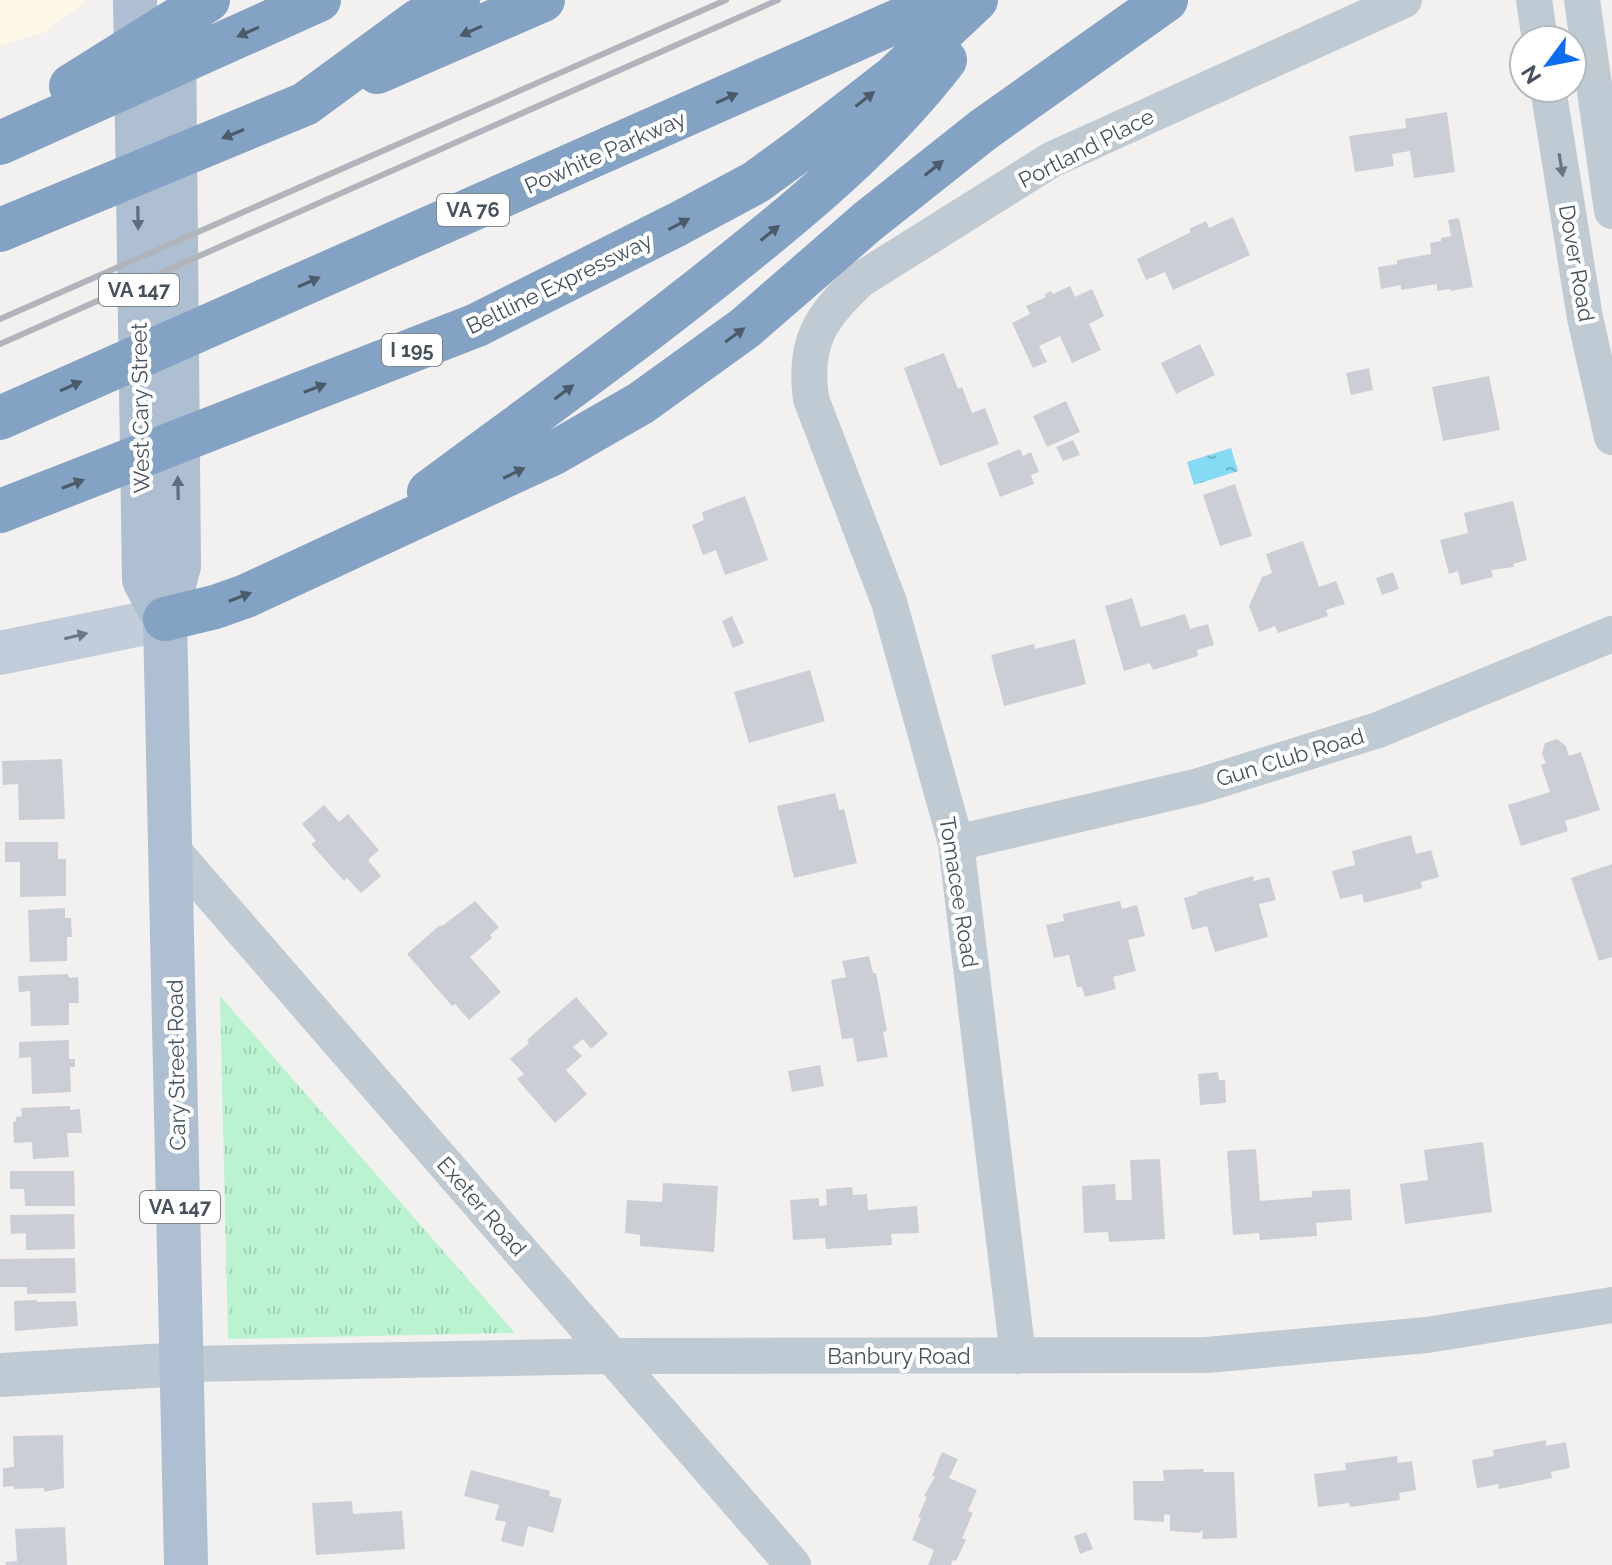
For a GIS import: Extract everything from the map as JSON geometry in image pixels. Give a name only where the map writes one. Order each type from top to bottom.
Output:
[{"type":"highway","points":[[0,126],[91,75],[208,0]]},
{"type":"highway","points":[[0,143],[319,0]]},
{"type":"highway","points":[[305,104],[418,21],[458,0]]},
{"type":"highway","points":[[0,230],[305,104],[543,0]]},
{"type":"highway","name":"Powhite Parkway","points":[[0,418],[945,0]]},
{"type":"highway","name":"Beltline Expressway","points":[[0,511],[477,325],[717,203],[756,182],[894,77],[976,0]]},
{"type":"highway","points":[[367,540],[662,320],[813,198],[918,95],[992,0]]},
{"type":"highway","points":[[165,619],[246,596],[554,453],[641,403],[745,328],[867,222],[983,130],[1166,0]]},
{"type":"main road","name":"West Cary Street","points":[[135,0],[162,573]]},
{"type":"main road","name":"West Cary Street","points":[[162,573],[173,0]]},
{"type":"main road","name":"Cary Street Road","points":[[162,573],[184,1364],[186,1565]]},
{"type":"main road","points":[[0,653],[165,619]]},
{"type":"street","name":"Portland Place","points":[[811,399],[807,372],[811,349],[835,303],[860,280],[1051,160],[1404,0]]},
{"type":"street","points":[[1534,0],[1538,24]]},
{"type":"street","name":"Dover Road","points":[[1582,0],[1612,211]]},
{"type":"street","name":"Dover Road","points":[[1551,104],[1585,318],[1612,437]]},
{"type":"street","name":"Tomacee Road","points":[[811,399],[889,602],[956,843],[1018,1356]]},
{"type":"street","name":"Gun Club Road","points":[[956,843],[1199,786],[1378,730],[1612,634]]},
{"type":"street","name":"Exeter Road","points":[[171,848],[793,1565]]},
{"type":"street","name":"Banbury Road","points":[[184,1364],[612,1356],[1207,1355],[1427,1335],[1612,1305]]},
{"type":"street","points":[[0,1375],[184,1364]]},
{"type":"shaded area","points":[[0,0],[87,0],[45,32],[0,46]]},
{"type":"green space","points":[[220,996],[515,1333],[228,1339]]},
{"type":"water","points":[[1231,448],[1238,471],[1194,485],[1187,462]]},
{"type":"building","points":[[1447,112],[1455,172],[1414,178],[1410,151],[1392,154],[1394,166],[1355,172],[1349,136],[1406,128],[1405,119]]},
{"type":"building","points":[[1233,217],[1250,255],[1173,290],[1165,272],[1146,280],[1137,259],[1206,221],[1209,228]]},
{"type":"building","points":[[1459,218],[1473,287],[1437,291],[1437,284],[1401,290],[1401,285],[1381,289],[1378,267],[1431,254],[1430,243],[1451,236],[1448,220]]},
{"type":"building","points":[[1070,286],[1075,297],[1092,289],[1104,316],[1089,324],[1101,350],[1072,363],[1060,336],[1039,346],[1047,362],[1033,368],[1012,323],[1030,314],[1026,306],[1046,297],[1045,294],[1051,291],[1053,294]]},
{"type":"building","points":[[1200,344],[1215,375],[1176,394],[1161,363]]},
{"type":"building","points":[[944,353],[958,389],[962,387],[972,413],[985,408],[999,444],[940,466],[904,368]]},
{"type":"building","points":[[1369,368],[1373,390],[1351,395],[1346,373]]},
{"type":"building","points":[[1489,376],[1500,430],[1443,441],[1432,387]]},
{"type":"building","points":[[1066,401],[1080,432],[1047,447],[1033,416]]},
{"type":"building","points":[[1073,440],[1080,455],[1063,461],[1056,447]]},
{"type":"building","points":[[1020,449],[1023,456],[1031,452],[1039,472],[1031,475],[1034,484],[1000,497],[987,463]]},
{"type":"building","points":[[1235,484],[1252,536],[1220,546],[1203,495]]},
{"type":"building","points":[[745,496],[768,560],[725,575],[716,550],[703,555],[692,525],[704,520],[702,512]]},
{"type":"building","points":[[1513,501],[1527,560],[1513,564],[1514,567],[1491,570],[1493,577],[1461,585],[1458,571],[1449,574],[1440,540],[1468,533],[1464,513]]},
{"type":"building","points":[[1303,541],[1319,587],[1336,581],[1345,604],[1326,610],[1328,616],[1278,633],[1275,626],[1259,632],[1249,606],[1262,577],[1272,573],[1266,554]]},
{"type":"building","points":[[1393,572],[1399,589],[1382,595],[1376,578]]},
{"type":"building","points":[[1132,598],[1141,627],[1185,614],[1190,629],[1208,624],[1214,645],[1197,650],[1198,656],[1153,670],[1150,663],[1124,671],[1105,606]]},
{"type":"building","points":[[732,616],[744,643],[733,648],[722,621]]},
{"type":"building","points":[[1075,639],[1086,684],[1004,706],[991,655],[1034,644],[1035,649]]},
{"type":"building","points":[[810,670],[825,721],[749,743],[734,692]]},
{"type":"building","points":[[1557,739],[1566,746],[1569,756],[1581,752],[1600,810],[1565,821],[1568,831],[1521,846],[1508,805],[1550,792],[1541,765],[1546,763],[1542,754],[1545,743]]},
{"type":"building","points":[[62,759],[65,819],[19,820],[18,784],[3,785],[2,761]]},
{"type":"building","points":[[835,793],[839,810],[844,809],[857,863],[794,878],[777,806]]},
{"type":"building","points":[[324,805],[339,822],[348,814],[379,850],[368,860],[381,876],[361,893],[347,878],[344,881],[311,844],[316,841],[302,824]]},
{"type":"building","points":[[1411,835],[1416,854],[1431,850],[1439,877],[1421,882],[1422,888],[1364,903],[1362,894],[1340,899],[1332,871],[1355,865],[1352,851]]},
{"type":"building","points":[[5,842],[58,842],[58,859],[66,859],[66,896],[20,897],[20,862],[5,862]]},
{"type":"building","points":[[1612,864],[1612,957],[1599,961],[1571,878]]},
{"type":"building","points":[[1253,876],[1254,881],[1269,877],[1276,900],[1259,904],[1268,937],[1215,952],[1207,926],[1192,930],[1184,898]]},
{"type":"building","points":[[475,901],[499,927],[490,935],[492,938],[470,957],[501,992],[469,1020],[455,1004],[452,1006],[407,954],[440,925]]},
{"type":"building","points":[[1120,901],[1122,909],[1137,905],[1145,936],[1128,940],[1136,971],[1113,977],[1116,989],[1085,997],[1082,987],[1077,987],[1069,955],[1054,958],[1046,925],[1064,921],[1063,914]]},
{"type":"building","points":[[65,908],[65,918],[71,918],[72,937],[67,937],[67,961],[30,962],[28,910]]},
{"type":"building","points":[[869,956],[873,973],[876,973],[887,1031],[883,1032],[888,1057],[857,1062],[853,1038],[842,1039],[831,980],[846,977],[842,961]]},
{"type":"building","points":[[68,974],[69,978],[78,977],[79,1003],[69,1003],[69,1025],[31,1026],[30,991],[19,992],[18,976]]},
{"type":"building","points":[[576,997],[608,1034],[591,1049],[583,1039],[573,1047],[582,1056],[566,1070],[587,1094],[555,1123],[517,1079],[524,1074],[510,1059]]},
{"type":"building","points":[[69,1040],[69,1059],[75,1059],[75,1067],[70,1067],[71,1092],[32,1094],[31,1057],[19,1058],[19,1042]]},
{"type":"building","points":[[820,1065],[824,1086],[792,1092],[788,1071]]},
{"type":"building","points":[[1218,1072],[1219,1080],[1225,1080],[1226,1103],[1200,1105],[1198,1074]]},
{"type":"building","points":[[70,1106],[70,1110],[80,1109],[82,1133],[67,1133],[69,1157],[33,1159],[32,1142],[14,1143],[13,1122],[16,1117],[22,1116],[21,1108]]},
{"type":"building","points":[[1483,1142],[1492,1212],[1405,1224],[1400,1184],[1428,1180],[1424,1150]]},
{"type":"building","points":[[1256,1149],[1260,1201],[1312,1197],[1312,1191],[1350,1189],[1352,1220],[1316,1223],[1317,1236],[1260,1240],[1259,1233],[1233,1235],[1227,1151]]},
{"type":"building","points":[[1160,1159],[1165,1239],[1109,1242],[1108,1232],[1084,1233],[1082,1186],[1115,1184],[1116,1200],[1132,1200],[1130,1160]]},
{"type":"building","points":[[10,1171],[74,1171],[75,1206],[25,1206],[24,1189],[10,1189]]},
{"type":"building","points":[[663,1183],[718,1186],[714,1252],[640,1246],[640,1235],[625,1233],[627,1200],[662,1202]]},
{"type":"building","points":[[852,1187],[853,1195],[867,1194],[868,1210],[917,1206],[919,1233],[891,1234],[892,1245],[826,1249],[825,1238],[793,1240],[790,1200],[819,1198],[819,1206],[827,1205],[826,1189]]},
{"type":"building","points":[[74,1214],[75,1249],[26,1250],[26,1233],[11,1234],[10,1215]]},
{"type":"building","points":[[75,1258],[76,1293],[27,1294],[27,1287],[0,1287],[0,1259]]},
{"type":"building","points":[[14,1301],[76,1301],[78,1326],[15,1331]]},
{"type":"building","points":[[63,1435],[64,1488],[44,1492],[44,1488],[3,1487],[3,1468],[14,1467],[13,1436]]},
{"type":"building","points":[[1546,1440],[1546,1446],[1566,1442],[1570,1468],[1551,1472],[1552,1478],[1499,1489],[1498,1484],[1477,1488],[1472,1460],[1494,1456],[1493,1450]]},
{"type":"building","points":[[942,1452],[958,1459],[949,1478],[977,1490],[968,1511],[973,1513],[962,1538],[966,1540],[956,1561],[953,1560],[951,1565],[928,1565],[934,1550],[912,1540],[927,1497],[924,1496],[935,1477],[932,1476]]},
{"type":"building","points":[[1397,1456],[1398,1463],[1412,1461],[1416,1490],[1399,1493],[1400,1500],[1350,1507],[1349,1503],[1318,1507],[1314,1474],[1346,1470],[1345,1463]]},
{"type":"building","points":[[1204,1469],[1203,1472],[1234,1472],[1237,1538],[1202,1539],[1203,1530],[1199,1533],[1170,1531],[1170,1515],[1164,1514],[1164,1522],[1134,1520],[1133,1481],[1164,1481],[1163,1470]]},
{"type":"building","points":[[471,1470],[550,1491],[549,1496],[562,1499],[553,1533],[528,1526],[523,1547],[501,1541],[506,1522],[495,1520],[499,1505],[464,1496]]},
{"type":"building","points":[[352,1501],[353,1514],[402,1511],[405,1549],[316,1555],[312,1503]]},
{"type":"building","points":[[65,1527],[67,1565],[6,1565],[5,1562],[17,1561],[15,1529]]},
{"type":"building","points":[[1086,1532],[1093,1549],[1080,1554],[1074,1536]]},
{"type":"railway","points":[[0,319],[726,0]]},
{"type":"railway","points":[[0,344],[778,0]]}]
